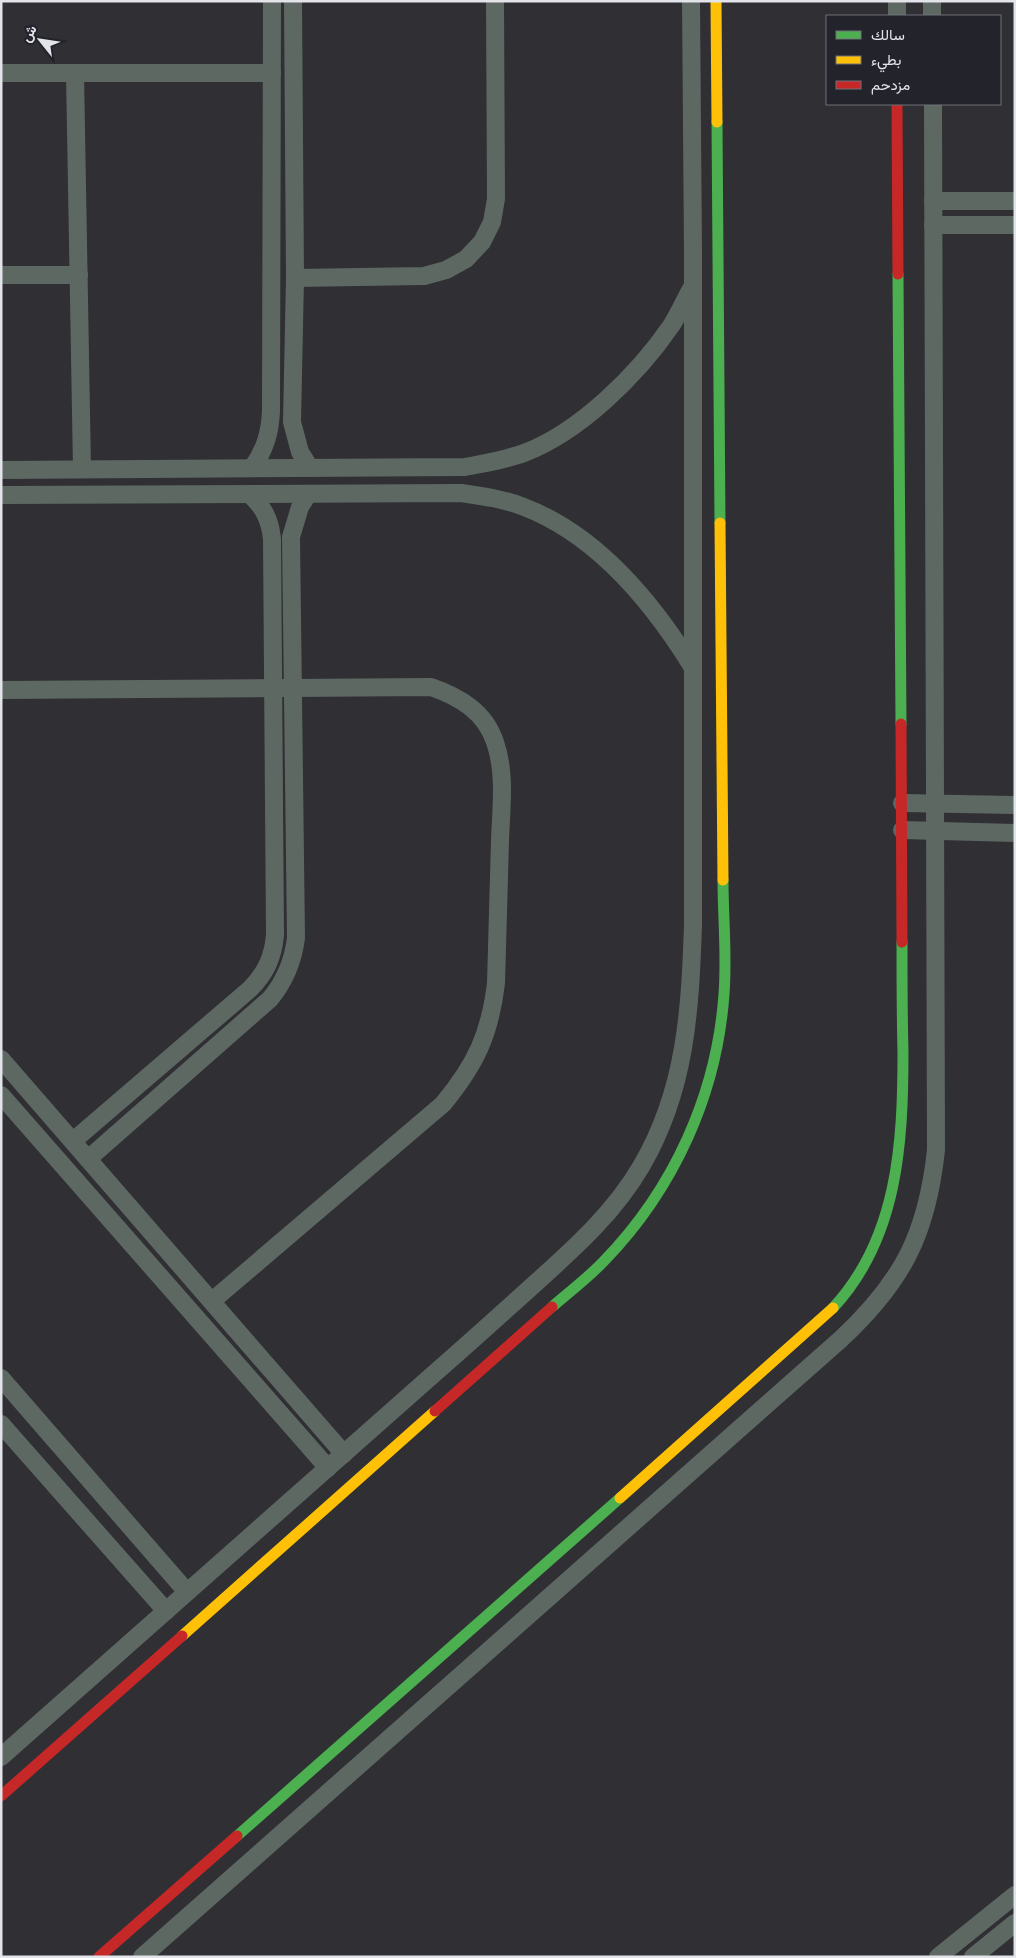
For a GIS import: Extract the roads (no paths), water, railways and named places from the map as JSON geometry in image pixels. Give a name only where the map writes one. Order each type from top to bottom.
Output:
[{"type":"street","points":[[252,468],[261,455],[267,441],[271,411],[272,1]]},
{"type":"street","points":[[293,1],[295,278],[292,422],[300,452],[310,468]]},
{"type":"street","points":[[295,278],[424,276],[446,270],[466,259],[482,242],[492,222],[496,199],[495,1]]},
{"type":"street","points":[[1,1757],[586,1237],[627,1188],[642,1165],[667,1115],[679,1073],[686,1029],[691,986],[693,925],[691,1]]},
{"type":"street","points":[[1,1796],[603,1262],[631,1230],[656,1196],[678,1159],[695,1120],[709,1080],[719,1039],[724,997],[726,954],[723,892],[716,1]]},
{"type":"street","points":[[897,1],[897,15]]},
{"type":"street","points":[[932,1],[932,15]]},
{"type":"street","points":[[1,73],[272,73]]},
{"type":"street","points":[[75,73],[82,469]]},
{"type":"street","points":[[98,1957],[824,1318],[849,1290],[869,1259],[884,1225],[894,1189],[901,1151],[903,1103],[897,105]]},
{"type":"street","points":[[142,1957],[841,1339],[868,1314],[890,1286],[909,1254],[923,1221],[932,1186],[936,1150],[932,105]]},
{"type":"street","points":[[933,202],[1015,201]]},
{"type":"street","points":[[933,225],[1015,225]]},
{"type":"street","points":[[1,274],[79,275]]},
{"type":"street","points":[[1,470],[465,466],[496,462],[526,452],[554,438],[605,400],[629,378],[650,353],[672,324],[692,286]]},
{"type":"street","points":[[1,495],[461,493],[493,498],[524,507],[554,521],[614,567],[644,597],[665,624],[693,668]]},
{"type":"street","points":[[73,1141],[250,989],[258,981],[270,962],[275,936],[271,528],[263,509],[248,494]]},
{"type":"street","points":[[88,1159],[270,999],[278,989],[291,965],[296,938],[292,537],[300,507],[308,494]]},
{"type":"street","points":[[1,690],[431,687],[452,694],[470,706],[485,722],[495,742],[502,782],[496,983],[493,1010],[486,1036],[474,1060],[460,1083],[443,1104],[212,1301]]},
{"type":"street","points":[[902,803],[1015,805]]},
{"type":"street","points":[[902,830],[1015,833]]},
{"type":"street","points":[[1,1059],[344,1454]]},
{"type":"street","points":[[1,1095],[328,1468]]},
{"type":"street","points":[[1,1378],[187,1592]]},
{"type":"street","points":[[1,1424],[166,1611]]},
{"type":"street","points":[[938,1957],[1015,1895]]},
{"type":"street","points":[[973,1957],[1015,1923]]}]
